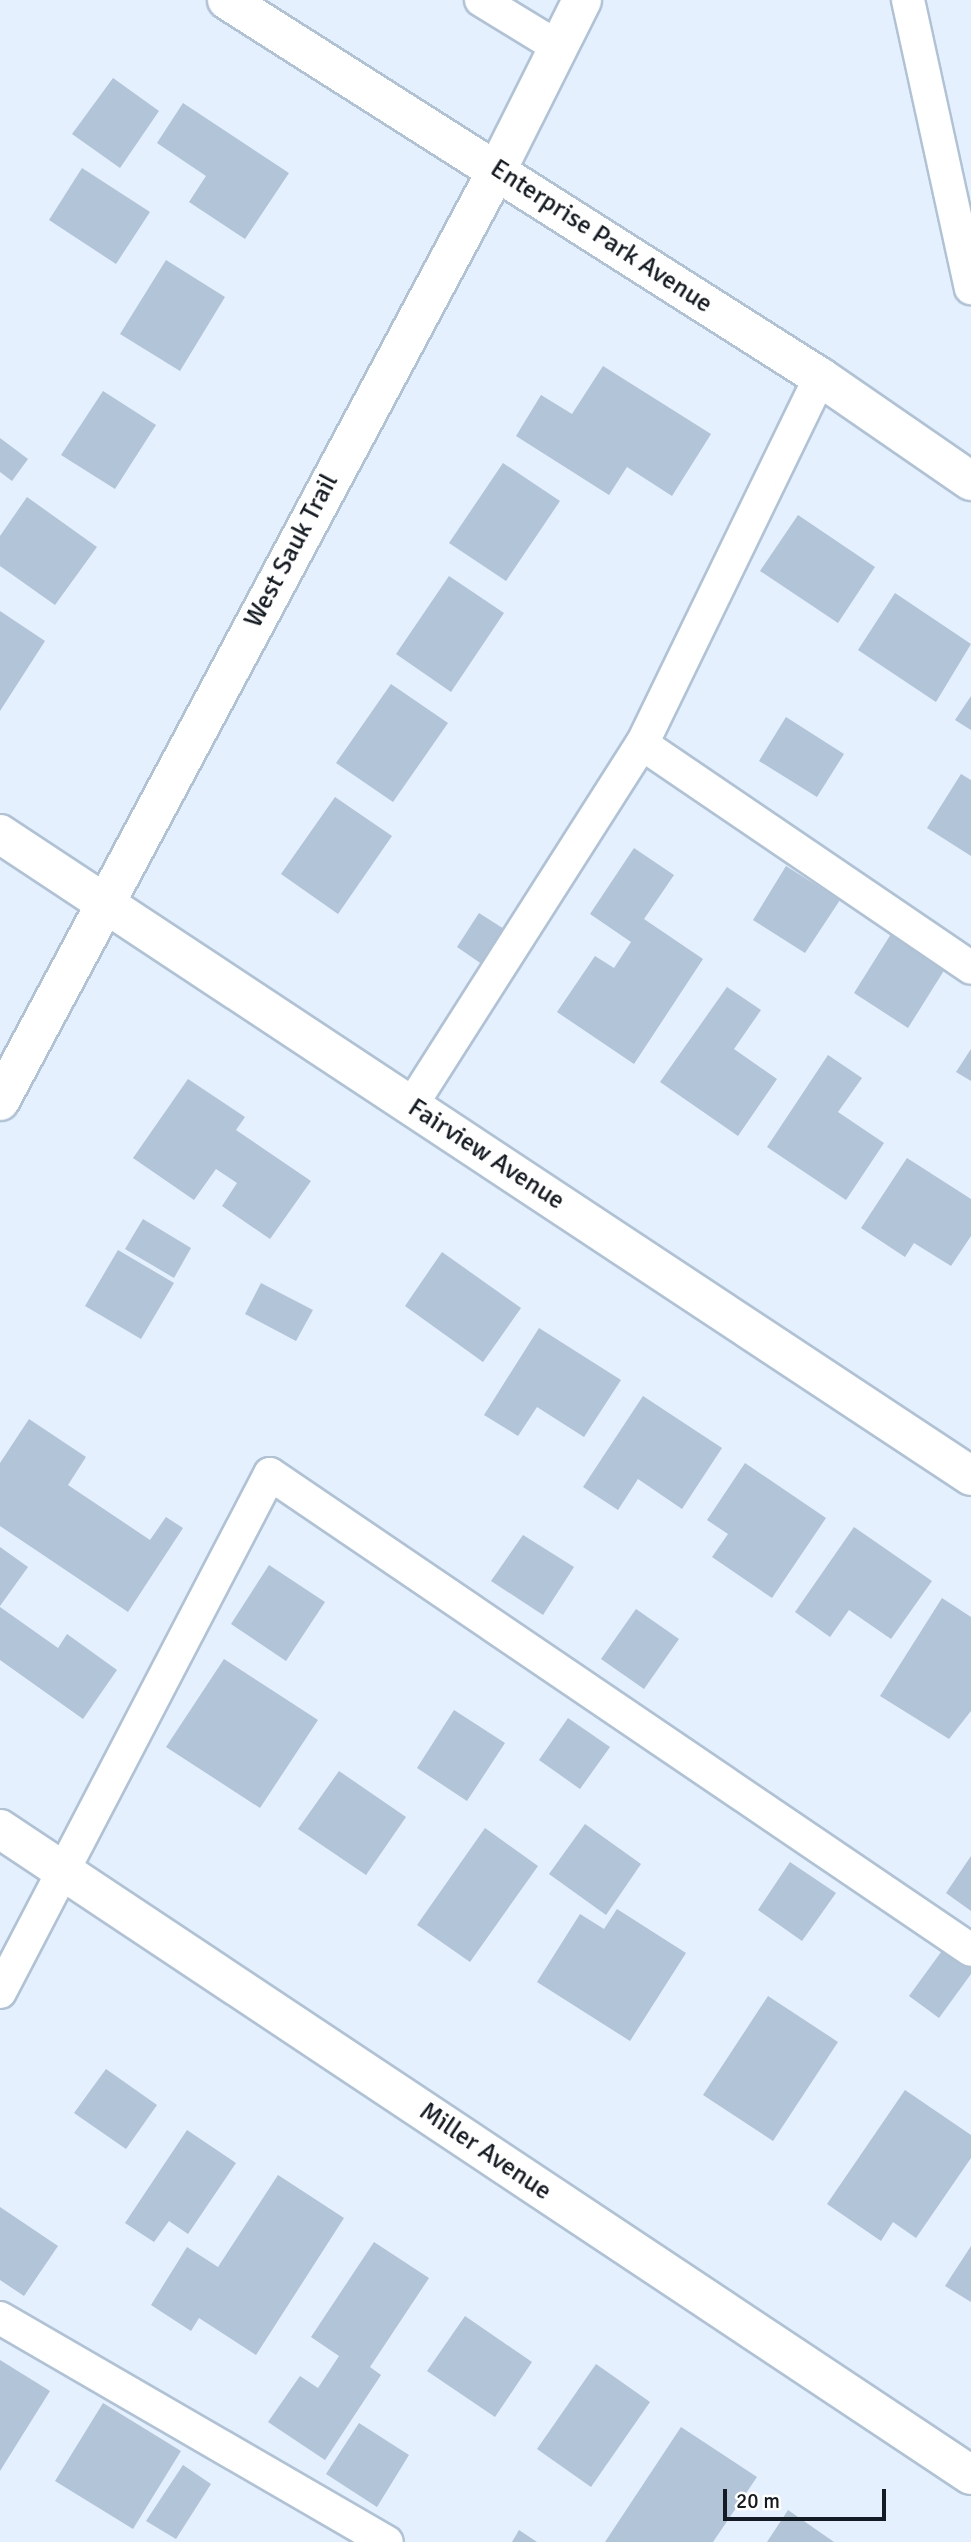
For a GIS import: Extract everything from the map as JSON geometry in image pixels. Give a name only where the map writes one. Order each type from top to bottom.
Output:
[{"type":"street","name":"Enterprise Park Avenue","points":[[227,0],[969,474]]},
{"type":"street","name":"West Sauk Trail","points":[[0,1101],[103,902],[497,170],[582,0]]},
{"type":"street","name":"Fairview Avenue","points":[[0,834],[971,1476]]},
{"type":"street","name":"Miller Avenue","points":[[0,1829],[971,2475]]},
{"type":"lane","points":[[481,0],[558,47]]},
{"type":"lane","points":[[908,0],[971,288]]},
{"type":"lane","points":[[411,1106],[642,744],[820,377]]},
{"type":"lane","points":[[642,744],[971,968]]},
{"type":"lane","points":[[0,1992],[270,1474],[971,1950]]},
{"type":"lane","points":[[0,2318],[387,2542]]},
{"type":"building","points":[[113,78],[159,111],[120,168],[72,134]]},
{"type":"building","points":[[183,103],[289,173],[245,239],[189,202],[206,176],[157,143]]},
{"type":"building","points":[[82,168],[150,212],[116,264],[49,220]]},
{"type":"building","points":[[166,260],[225,297],[180,371],[120,334]]},
{"type":"building","points":[[603,366],[711,434],[672,496],[627,467],[609,495],[516,436],[541,395],[572,414]]},
{"type":"building","points":[[103,391],[156,425],[115,489],[61,455]]},
{"type":"building","points":[[0,438],[28,459],[12,481],[0,472]]},
{"type":"building","points":[[503,463],[560,501],[506,581],[449,543]]},
{"type":"building","points":[[27,497],[97,547],[55,605],[0,566],[0,536]]},
{"type":"building","points":[[798,515],[875,567],[838,623],[760,571]]},
{"type":"building","points":[[449,576],[504,613],[451,692],[396,654]]},
{"type":"building","points":[[895,593],[971,644],[936,702],[858,650]]},
{"type":"building","points":[[0,611],[45,641],[0,711]]},
{"type":"building","points":[[391,684],[448,723],[393,802],[336,763]]},
{"type":"building","points":[[971,696],[971,730],[955,720]]},
{"type":"building","points":[[786,717],[844,754],[817,797],[759,761]]},
{"type":"building","points":[[961,774],[971,780],[971,856],[927,828]]},
{"type":"building","points":[[335,797],[392,836],[338,914],[281,874]]},
{"type":"building","points":[[634,848],[674,875],[644,919],[703,959],[634,1064],[557,1012],[595,956],[614,968],[631,942],[590,914]]},
{"type":"building","points":[[786,866],[840,900],[805,953],[753,920]]},
{"type":"building","points":[[479,913],[512,934],[489,969],[457,947]]},
{"type":"building","points":[[891,934],[945,969],[908,1028],[854,993]]},
{"type":"building","points":[[727,987],[761,1010],[734,1049],[777,1079],[738,1136],[660,1082]]},
{"type":"building","points":[[971,1049],[971,1081],[956,1072]]},
{"type":"building","points":[[828,1055],[862,1078],[838,1112],[884,1143],[846,1200],[767,1147]]},
{"type":"building","points":[[188,1079],[245,1117],[236,1130],[311,1181],[270,1239],[222,1206],[237,1183],[216,1169],[194,1200],[133,1158]]},
{"type":"building","points":[[907,1158],[971,1199],[971,1236],[951,1266],[914,1243],[905,1257],[861,1228]]},
{"type":"building","points":[[143,1219],[191,1248],[174,1278],[125,1249]]},
{"type":"building","points":[[118,1250],[174,1283],[141,1339],[85,1306]]},
{"type":"building","points":[[442,1252],[521,1308],[483,1362],[405,1306]]},
{"type":"building","points":[[261,1283],[313,1310],[296,1341],[245,1314]]},
{"type":"building","points":[[539,1328],[621,1380],[584,1437],[537,1407],[518,1436],[484,1415]]},
{"type":"building","points":[[643,1396],[722,1448],[682,1509],[638,1479],[618,1510],[583,1487]]},
{"type":"building","points":[[29,1419],[86,1457],[68,1485],[150,1540],[166,1517],[183,1528],[128,1612],[0,1526],[0,1463]]},
{"type":"building","points":[[745,1463],[826,1518],[772,1598],[712,1557],[728,1534],[707,1520]]},
{"type":"building","points":[[854,1527],[932,1581],[891,1639],[849,1610],[830,1637],[795,1612]]},
{"type":"building","points":[[523,1535],[574,1567],[543,1615],[491,1581]]},
{"type":"building","points":[[0,1547],[28,1567],[0,1606]]},
{"type":"building","points":[[269,1565],[325,1602],[286,1661],[231,1624]]},
{"type":"building","points":[[942,1598],[971,1617],[971,1711],[949,1739],[880,1696]]},
{"type":"building","points":[[0,1607],[58,1648],[67,1634],[117,1670],[83,1719],[0,1660]]},
{"type":"building","points":[[636,1609],[679,1639],[644,1689],[601,1659]]},
{"type":"building","points":[[224,1659],[318,1720],[260,1808],[166,1747]]},
{"type":"building","points":[[454,1710],[505,1743],[467,1801],[417,1768]]},
{"type":"building","points":[[568,1718],[610,1747],[580,1789],[539,1760]]},
{"type":"building","points":[[339,1771],[406,1817],[366,1875],[298,1829]]},
{"type":"building","points":[[585,1824],[641,1864],[606,1915],[549,1874]]},
{"type":"building","points":[[485,1828],[538,1866],[470,1962],[417,1925]]},
{"type":"building","points":[[971,1856],[971,1911],[946,1893]]},
{"type":"building","points":[[790,1862],[836,1893],[802,1941],[758,1910]]},
{"type":"building","points":[[617,1909],[686,1953],[630,2041],[537,1982],[580,1914],[604,1929]]},
{"type":"building","points":[[944,1948],[971,1968],[971,1974],[939,2018],[909,1996]]},
{"type":"building","points":[[768,1996],[838,2042],[773,2141],[703,2095]]},
{"type":"building","points":[[106,2069],[157,2105],[126,2149],[74,2113]]},
{"type":"building","points":[[905,2090],[971,2135],[971,2158],[916,2238],[893,2222],[881,2241],[827,2204]]},
{"type":"building","points":[[187,2130],[236,2163],[188,2234],[169,2221],[154,2242],[125,2223]]},
{"type":"building","points":[[278,2175],[344,2218],[256,2355],[199,2318],[191,2331],[151,2305],[187,2247],[218,2267]]},
{"type":"building","points":[[0,2207],[58,2246],[24,2296],[0,2280]]},
{"type":"building","points":[[374,2242],[429,2278],[370,2367],[381,2375],[325,2460],[268,2422],[300,2376],[318,2388],[339,2356],[311,2337]]},
{"type":"building","points":[[971,2246],[971,2302],[945,2286]]},
{"type":"building","points":[[465,2316],[532,2362],[495,2417],[427,2371]]},
{"type":"building","points":[[0,2360],[50,2391],[0,2471]]},
{"type":"building","points":[[596,2364],[650,2402],[591,2487],[537,2449]]},
{"type":"building","points":[[103,2403],[181,2451],[133,2529],[55,2481]]},
{"type":"building","points":[[359,2423],[409,2455],[377,2507],[326,2474]]},
{"type":"building","points":[[681,2427],[757,2477],[713,2542],[605,2542]]},
{"type":"building","points":[[183,2465],[211,2484],[176,2539],[146,2521]]},
{"type":"building","points":[[788,2510],[834,2542],[767,2542]]},
{"type":"building","points":[[519,2530],[537,2542],[512,2542]]}]
